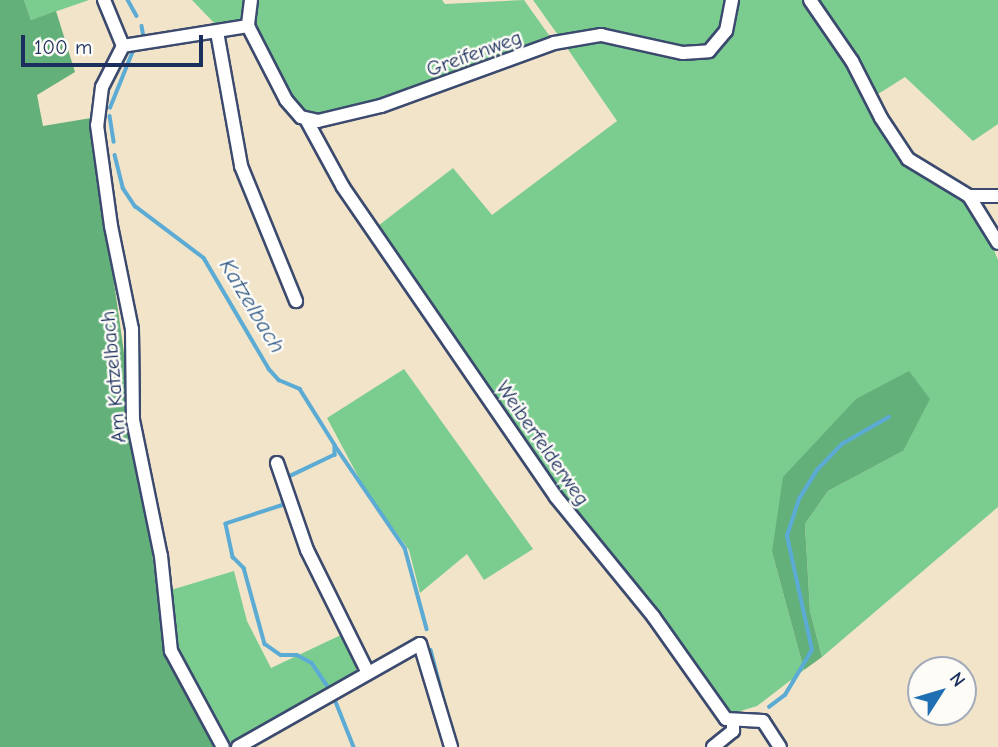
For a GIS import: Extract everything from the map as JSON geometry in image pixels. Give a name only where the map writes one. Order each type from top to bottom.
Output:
[{"type":"street","points":[[104,0],[123,46],[248,26]]},
{"type":"street","points":[[251,0],[248,26],[286,100],[307,121]]},
{"type":"street","name":"Greifenweg","points":[[307,121],[328,121],[380,106],[554,43],[601,35],[683,53],[709,51],[726,31],[732,0]]},
{"type":"street","points":[[810,0],[852,61],[901,150],[926,174],[969,196],[998,196]]},
{"type":"street","points":[[217,33],[241,166],[296,301]]},
{"type":"street","name":"Am Katzelbach","points":[[123,46],[102,87],[97,125],[111,226],[132,328],[133,420],[159,543],[171,651],[223,747]]},
{"type":"street","name":"Weiberfelderweg","points":[[307,121],[343,187],[556,497],[733,723]]},
{"type":"street","points":[[969,196],[998,243]]},
{"type":"street","points":[[278,463],[301,535],[368,673]]},
{"type":"street","points":[[238,747],[420,644],[451,747]]},
{"type":"street","points":[[713,747],[733,731],[733,723],[763,721],[780,747]]},
{"type":"green space","points":[[0,0],[24,0],[31,20],[56,11],[75,72],[37,95],[43,126],[91,118],[166,653],[214,747],[0,747]]},
{"type":"green space","points":[[24,0],[89,0],[31,20]]},
{"type":"green space","points":[[192,0],[247,0],[242,22],[217,26]]},
{"type":"green space","points":[[255,0],[442,0],[445,4],[524,0],[551,38],[413,90],[323,117],[299,111],[251,21]]},
{"type":"green space","points":[[533,0],[727,0],[721,31],[712,43],[687,48],[628,33],[558,35]]},
{"type":"green space","points":[[736,0],[804,0],[847,60],[901,158],[929,182],[964,200],[983,223],[998,260],[998,507],[822,657],[810,611],[805,524],[828,491],[903,451],[909,371],[772,552],[804,670],[757,706],[727,715],[600,549],[374,229],[453,168],[492,215],[617,121],[565,45],[603,41],[681,59],[706,59],[721,49],[731,34]]},
{"type":"green space","points":[[817,0],[998,0],[998,124],[973,141],[905,77],[875,96]]},
{"type":"green space","points":[[404,369],[533,549],[484,580],[467,554],[420,593],[409,550],[367,493],[327,418]]},
{"type":"green space","points":[[909,371],[930,399],[903,451],[828,491],[805,524],[810,611],[822,657],[804,670],[772,552],[783,477],[856,399]]},
{"type":"green space","points":[[234,571],[247,621],[271,668],[343,634],[359,664],[353,675],[226,745],[181,663],[161,593]]},
{"type":"waterway","name":"Katzelbach","points":[[128,0],[137,16]]},
{"type":"waterway","name":"Katzelbach","points":[[142,26],[144,37]]},
{"type":"waterway","name":"Katzelbach","points":[[110,108],[133,51]]},
{"type":"waterway","name":"Katzelbach","points":[[110,116],[114,142]]},
{"type":"waterway","name":"Katzelbach","points":[[115,155],[123,188],[135,206],[204,258],[269,369],[279,380],[300,389],[335,445],[335,455],[291,476]]},
{"type":"waterway","points":[[769,707],[785,695],[812,650],[787,536],[799,499],[817,470],[842,444],[889,417]]},
{"type":"waterway","name":"Katzelbach","points":[[336,447],[405,548],[427,629]]},
{"type":"waterway","name":"Katzelbach","points":[[282,494],[284,505],[226,524],[233,557],[244,568],[265,644],[281,655],[297,655],[312,663],[329,688]]},
{"type":"waterway","name":"Katzelbach","points":[[431,650],[447,712]]},
{"type":"waterway","name":"Katzelbach","points":[[334,697],[354,747]]}]
